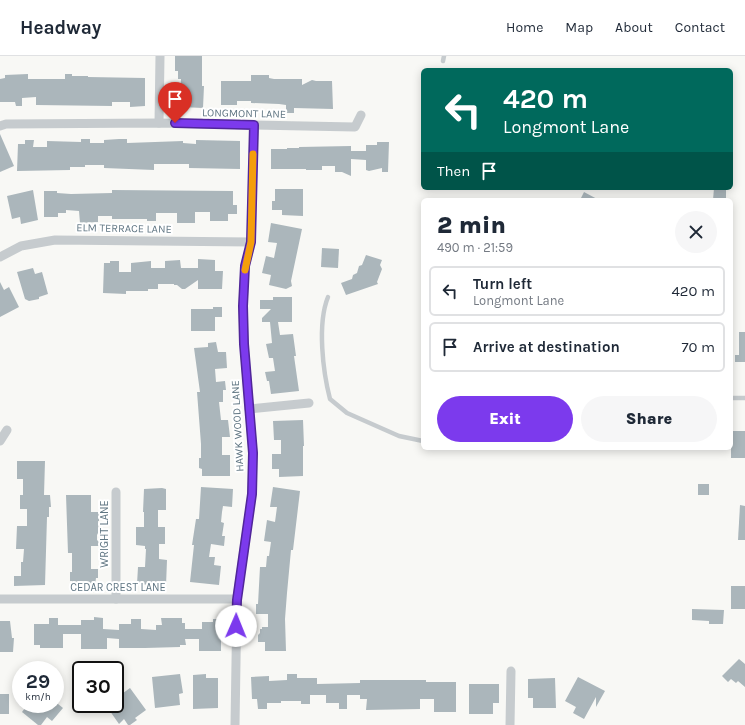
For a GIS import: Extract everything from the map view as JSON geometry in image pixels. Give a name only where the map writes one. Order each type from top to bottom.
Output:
[{"type":"street","points":[[159,123],[160,56]]},
{"type":"street","name":"LONGMONT LANE","points":[[0,126],[6,124],[159,123],[355,127],[361,115]]},
{"type":"street","name":"HAWK WOOD LANE","points":[[235,725],[237,600],[252,494],[253,453],[244,344],[243,306],[245,266],[251,242],[254,125]]},
{"type":"street","name":"ELM TERRACE LANE","points":[[0,258],[21,246],[55,240],[251,242]]},
{"type":"street","points":[[249,410],[309,403]]},
{"type":"street","points":[[0,441],[7,430]]},
{"type":"street","name":"WRIGHT LANE","points":[[116,492],[116,600]]},
{"type":"street","name":"CEDAR CREST LANE","points":[[0,599],[237,600]]},
{"type":"street","points":[[510,725],[511,670]]},
{"type":"lane","points":[[328,297],[324,308],[323,338],[324,372],[330,399],[347,412],[399,436],[421,441]]},
{"type":"lane","points":[[733,398],[745,398]]},
{"type":"building","points":[[175,56],[202,56],[202,86],[204,86],[203,108],[181,107],[181,102],[174,102],[174,92],[180,92],[181,79],[178,79],[178,71],[175,71]]},
{"type":"building","points":[[28,74],[28,79],[65,79],[65,74],[88,77],[145,78],[145,106],[130,107],[130,102],[112,102],[112,106],[36,105],[36,97],[22,98],[22,106],[16,106],[15,102],[0,102],[0,79],[5,78],[5,75]]},
{"type":"building","points":[[251,75],[269,75],[269,78],[274,79],[302,79],[302,85],[312,80],[332,81],[333,109],[294,108],[294,113],[286,113],[286,105],[279,104],[237,101],[237,105],[221,105],[221,81],[251,81]]},
{"type":"building","points":[[0,134],[14,166],[0,172]]},
{"type":"building","points":[[81,139],[90,139],[90,143],[104,143],[104,140],[119,139],[127,139],[127,143],[183,141],[183,143],[196,144],[196,140],[240,141],[240,169],[189,168],[189,164],[154,164],[154,170],[104,168],[104,165],[85,165],[85,167],[70,167],[70,170],[17,171],[18,144],[25,144],[25,140],[34,140],[33,147],[47,147],[47,141],[81,142]]},
{"type":"building","points":[[377,142],[389,142],[388,172],[382,172],[382,168],[369,171],[366,170],[366,160],[351,159],[351,176],[342,172],[335,172],[335,166],[322,166],[322,170],[271,169],[271,149],[351,146],[351,151],[366,151],[366,145],[377,145]]},
{"type":"building","points":[[275,189],[303,189],[303,216],[282,215],[282,210],[272,210],[272,201],[275,201]]},
{"type":"building","points":[[33,190],[38,220],[21,224],[20,217],[12,219],[7,196]]},
{"type":"building","points":[[112,190],[233,191],[233,205],[237,205],[237,214],[228,214],[228,221],[210,221],[210,212],[195,212],[195,223],[177,223],[177,213],[156,213],[156,221],[147,221],[147,219],[112,219],[112,216],[98,216],[98,222],[80,223],[79,211],[66,210],[66,213],[58,213],[58,217],[44,217],[44,191],[57,191],[57,193],[71,194],[112,193]]},
{"type":"building","points":[[714,190],[726,190],[726,198],[713,198]]},
{"type":"building","points":[[584,192],[595,198],[581,198]]},
{"type":"building","points":[[271,223],[302,229],[291,281],[292,286],[286,289],[269,285],[271,275],[262,273],[266,256],[274,258],[277,243],[268,242]]},
{"type":"building","points":[[322,248],[339,249],[338,268],[321,267]]},
{"type":"building","points":[[366,255],[382,260],[380,265],[382,269],[377,282],[378,284],[346,295],[341,283],[352,279],[353,275],[357,273],[359,266],[362,265]]},
{"type":"building","points":[[198,259],[215,260],[215,271],[223,271],[222,289],[198,289],[198,280],[185,289],[182,289],[174,284],[158,284],[158,289],[148,289],[148,291],[126,291],[126,294],[103,293],[104,263],[119,261],[119,272],[131,272],[131,263],[151,261],[151,268],[165,268],[165,261],[180,260],[181,268],[198,268]]},
{"type":"building","points":[[33,268],[35,274],[42,272],[48,294],[39,297],[39,299],[29,301],[25,299],[17,272]]},
{"type":"building","points":[[0,282],[4,290],[9,287],[19,307],[0,317]]},
{"type":"building","points":[[273,297],[292,297],[292,322],[278,322],[280,335],[293,334],[296,356],[294,356],[299,391],[271,394],[269,381],[267,381],[265,372],[275,371],[273,358],[269,358],[266,344],[272,343],[270,322],[262,322],[262,318],[271,309],[260,309],[260,300],[273,300]]},
{"type":"building","points":[[213,307],[222,307],[222,317],[215,317],[215,331],[191,331],[191,309],[213,309]]},
{"type":"building","points":[[739,332],[745,332],[745,362],[735,362],[735,355],[739,355]]},
{"type":"building","points":[[216,342],[218,352],[226,352],[227,368],[215,369],[216,382],[225,381],[226,390],[223,390],[223,402],[219,402],[221,420],[228,420],[230,437],[222,437],[222,455],[230,455],[230,476],[202,476],[202,469],[199,468],[201,444],[197,392],[200,392],[194,348],[208,347],[208,343]]},
{"type":"building","points":[[303,420],[303,476],[279,477],[279,469],[272,469],[272,454],[281,454],[281,440],[274,440],[273,421]]},
{"type":"building","points":[[733,431],[745,431],[745,458],[731,458],[731,450],[733,450]]},
{"type":"building","points":[[17,461],[45,461],[44,495],[50,495],[51,507],[49,507],[49,517],[47,517],[45,585],[14,586],[14,576],[21,576],[21,562],[23,562],[24,549],[16,549],[17,526],[27,526],[27,509],[20,509],[20,495],[23,495],[23,479],[17,479]]},
{"type":"building","points":[[698,484],[709,484],[709,495],[698,495]]},
{"type":"building","points":[[201,487],[233,489],[232,507],[223,506],[222,512],[221,522],[224,523],[222,536],[225,536],[224,546],[211,544],[209,557],[215,557],[214,565],[221,566],[219,585],[190,582],[194,545],[192,545],[196,519],[199,519]]},
{"type":"building","points":[[273,487],[300,491],[293,550],[291,550],[287,593],[285,619],[286,651],[265,651],[265,642],[258,642],[260,629],[262,629],[262,627],[268,627],[268,614],[256,614],[256,604],[258,604],[260,567],[266,567],[271,542],[264,541],[267,520],[275,522],[277,507],[270,507]]},
{"type":"building","points":[[144,489],[166,489],[166,510],[158,510],[158,527],[165,527],[165,544],[159,544],[159,559],[167,560],[166,586],[137,584],[138,567],[145,567],[145,546],[136,545],[136,527],[144,527]]},
{"type":"building","points":[[66,495],[91,495],[91,512],[99,512],[99,531],[97,540],[103,546],[91,546],[91,569],[98,569],[98,578],[96,578],[95,585],[72,585],[72,581],[70,581],[70,572],[72,572],[72,553],[68,553]]},
{"type":"building","points":[[740,505],[745,506],[745,540],[738,540]]},
{"type":"building","points":[[731,586],[745,586],[745,609],[731,609]]},
{"type":"building","points":[[692,609],[724,610],[723,624],[709,624],[709,621],[692,620]]},
{"type":"building","points":[[94,617],[103,618],[103,629],[119,630],[119,624],[131,624],[131,619],[141,619],[141,629],[156,630],[156,625],[162,625],[161,618],[182,618],[182,623],[185,623],[185,629],[202,629],[202,622],[213,622],[213,619],[221,619],[221,651],[199,651],[199,639],[185,639],[186,645],[180,645],[180,647],[119,648],[119,639],[107,638],[107,649],[81,649],[81,634],[63,634],[63,648],[40,648],[40,645],[34,645],[34,624],[49,624],[49,618],[58,618],[58,625],[81,625],[81,620],[94,620]]},
{"type":"building","points":[[0,621],[10,621],[12,638],[14,638],[13,652],[0,652]]},
{"type":"building","points":[[739,659],[745,664],[745,687],[738,681],[736,683],[731,679],[728,682],[722,676]]},
{"type":"building","points":[[180,674],[183,693],[179,694],[180,705],[155,708],[152,677]]},
{"type":"building","points":[[206,674],[206,678],[218,678],[218,708],[193,709],[193,675]]},
{"type":"building","points":[[287,674],[297,674],[297,678],[317,678],[317,684],[360,683],[360,680],[426,680],[426,682],[456,682],[456,712],[434,712],[434,699],[420,699],[420,709],[366,710],[367,699],[360,699],[360,695],[347,695],[347,709],[339,709],[339,703],[326,703],[326,695],[310,695],[310,704],[301,704],[301,701],[281,701],[281,703],[267,703],[267,709],[258,709],[257,699],[252,699],[251,677],[269,676],[269,681],[287,680]]},
{"type":"building","points":[[578,677],[605,691],[596,707],[596,697],[584,719],[573,713],[576,707],[565,701]]},
{"type":"building","points":[[555,678],[556,708],[533,708],[533,698],[528,698],[528,679]]},
{"type":"building","points":[[469,684],[499,684],[499,703],[493,703],[493,714],[469,714]]},
{"type":"building","points":[[130,688],[146,710],[135,718],[137,720],[130,725],[128,725],[124,719],[119,724],[111,713],[124,713],[124,692]]},
{"type":"building","points":[[0,694],[9,694],[9,714],[0,714]]},
{"type":"building","points":[[23,713],[59,713],[52,721],[47,717],[41,725],[38,725]]},
{"type":"slow traffic","points":[[245,270],[251,242],[253,154]]},
{"type":"route","points":[[175,123],[254,125],[251,242],[245,266],[243,306],[244,344],[253,453],[252,494],[243,548],[237,600],[236,626]]}]
